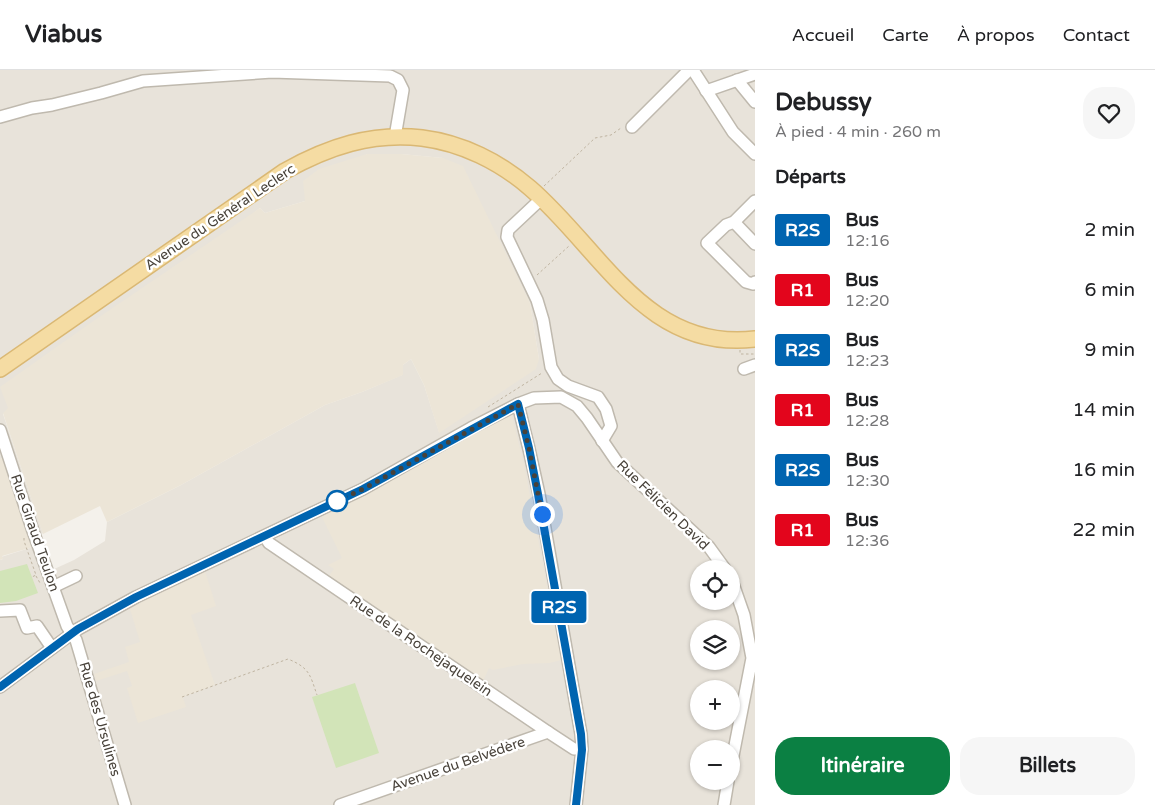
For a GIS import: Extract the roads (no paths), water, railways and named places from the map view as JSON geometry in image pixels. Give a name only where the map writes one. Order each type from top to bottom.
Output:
[{"type":"main road","name":"Avenue du Général Leclerc","points":[[0,369],[285,171],[307,158],[341,145],[372,138],[405,136],[448,143],[494,161],[536,194],[635,299],[665,321],[684,330],[712,339],[729,341],[755,339]]},
{"type":"street","points":[[632,127],[689,70]]},
{"type":"street","points":[[693,70],[733,132],[755,154]]},
{"type":"street","points":[[0,117],[143,81],[272,72],[390,76],[398,80],[403,90],[395,137]]},
{"type":"street","points":[[706,92],[755,74]]},
{"type":"street","points":[[737,80],[755,102]]},
{"type":"street","points":[[536,194],[508,230],[507,237],[537,300],[543,320],[551,367],[558,379],[568,386],[598,397],[606,409],[611,426],[602,441]]},
{"type":"street","points":[[755,201],[734,222],[726,225],[707,243],[746,282],[753,284],[755,282]]},
{"type":"street","points":[[734,222],[755,244]]},
{"type":"street","name":"Rue Félicien David","points":[[0,687],[72,634],[136,597],[363,489],[518,404],[534,398],[561,397],[577,406],[617,462],[709,547],[718,560]]},
{"type":"street","points":[[518,404],[538,494],[581,734],[582,750],[576,805]]},
{"type":"street","name":"Rue Giraud Teulon","points":[[0,430],[67,628],[72,634]]},
{"type":"street","name":"Rue de la Rochejaquelein","points":[[265,537],[269,543],[548,732],[574,749],[582,750]]},
{"type":"street","points":[[53,586],[76,576]]},
{"type":"street","points":[[736,740],[752,658],[740,604]]},
{"type":"street","points":[[0,611],[20,610],[27,628],[37,626],[52,648]]},
{"type":"street","name":"Rue des Ursulines","points":[[72,634],[76,640],[125,805]]},
{"type":"street","name":"Avenue du Belvédère","points":[[340,805],[548,732]]},
{"type":"street","points":[[724,805],[726,790]]}]
